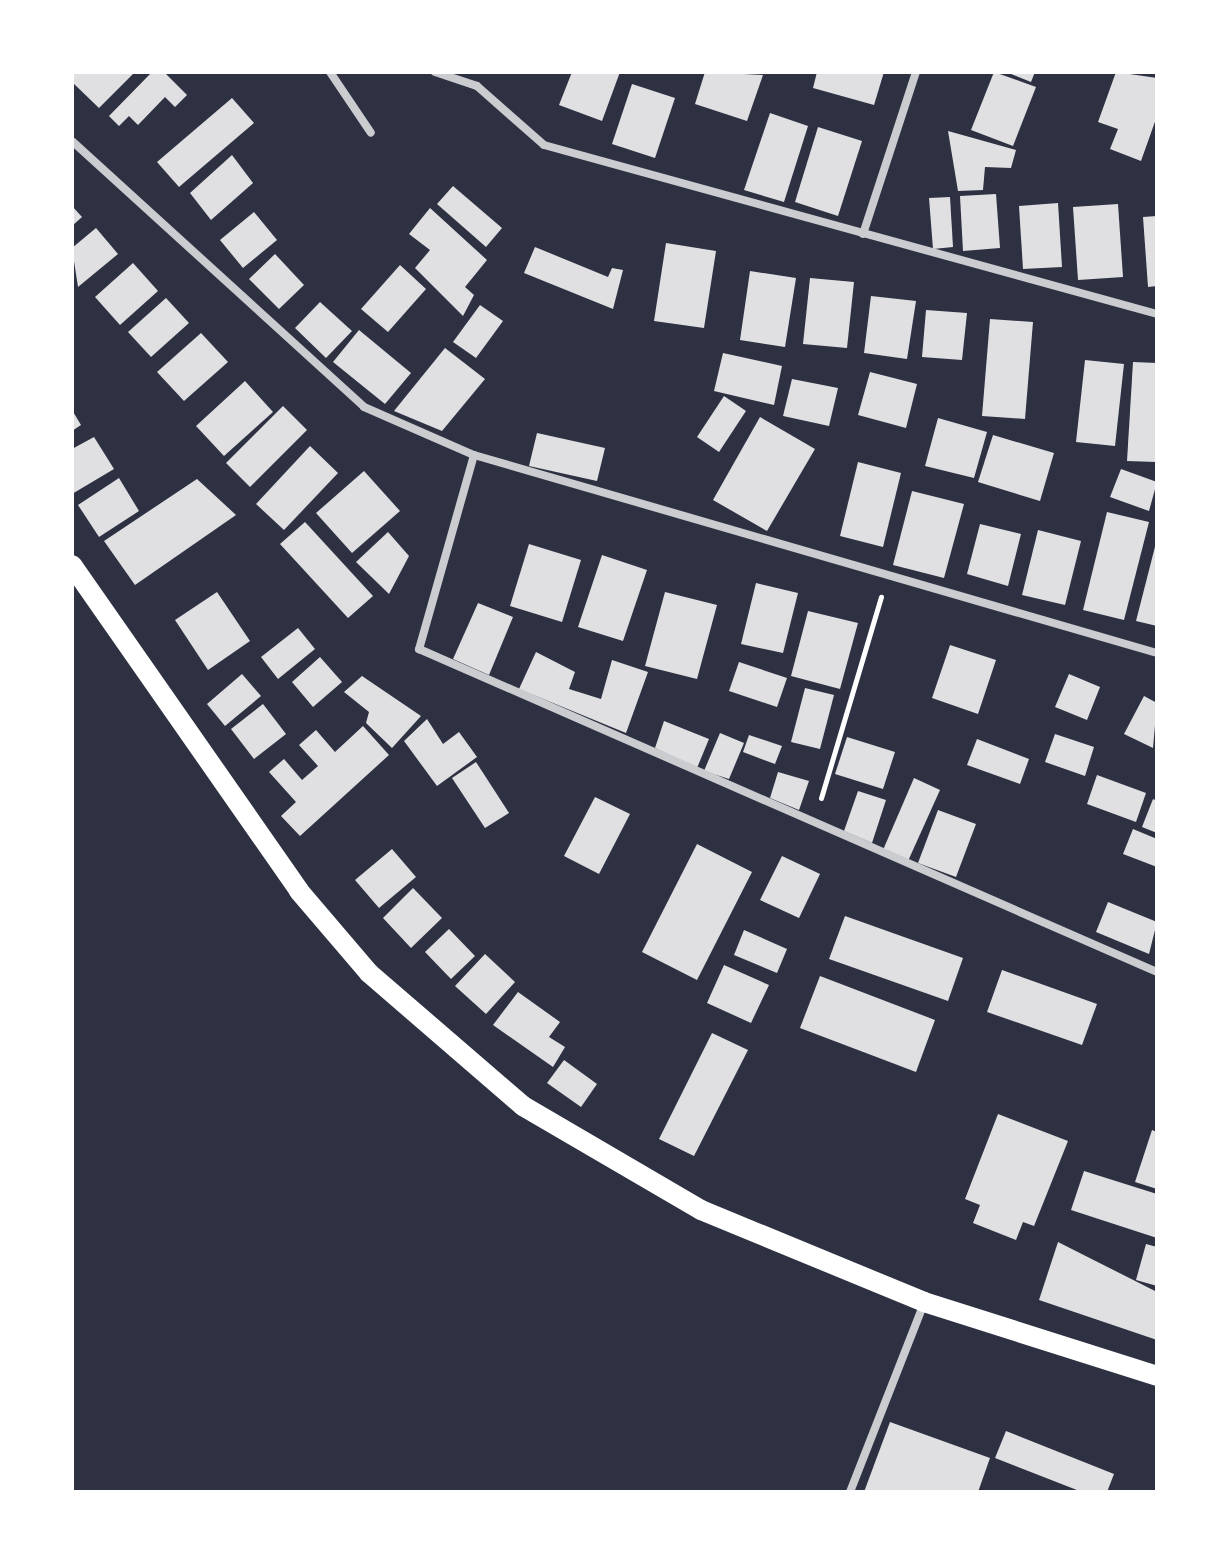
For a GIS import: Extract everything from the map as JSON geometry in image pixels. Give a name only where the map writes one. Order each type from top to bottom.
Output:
[{"type":"main road","points":[[72,565],[299,891],[369,973],[449,1046],[598,1155],[701,1210],[924,1302],[1157,1376]]},
{"type":"street","points":[[330,72],[371,133]]},
{"type":"street","points":[[435,72],[477,86],[544,145],[1157,314]]},
{"type":"street","points":[[863,234],[916,72]]},
{"type":"street","points":[[72,141],[364,407],[474,455],[886,579],[1157,653]]},
{"type":"street","points":[[474,455],[419,649],[1157,972]]},
{"type":"street","points":[[850,1492],[924,1302]]},
{"type":"path","points":[[814,822],[886,579]]},
{"type":"building","points":[[72,72],[135,72],[99,108],[72,82]]},
{"type":"building","points":[[152,72],[164,72],[187,95],[175,107],[165,97],[138,125],[129,116],[119,126],[109,116]]},
{"type":"building","points":[[572,72],[620,72],[602,121],[559,105]]},
{"type":"building","points":[[705,72],[763,75],[747,121],[695,104]]},
{"type":"building","points":[[817,72],[884,72],[874,105],[813,88]]},
{"type":"building","points":[[994,72],[1036,87],[1013,146],[971,130]]},
{"type":"building","points":[[1006,72],[1035,72],[1031,82]]},
{"type":"building","points":[[1116,72],[1157,78],[1157,116],[1141,161],[1110,149],[1118,129],[1098,122]]},
{"type":"building","points":[[632,84],[675,98],[655,158],[612,144]]},
{"type":"building","points":[[232,98],[254,123],[179,187],[157,162]]},
{"type":"building","points":[[770,113],[808,126],[784,202],[744,190]]},
{"type":"building","points":[[818,127],[862,141],[838,216],[795,202]]},
{"type":"building","points":[[948,131],[1016,150],[1011,168],[985,167],[983,190],[958,191]]},
{"type":"building","points":[[232,155],[253,183],[211,220],[190,193]]},
{"type":"building","points":[[453,186],[502,228],[486,247],[437,204]]},
{"type":"building","points":[[996,194],[1000,248],[963,251],[960,196]]},
{"type":"building","points":[[950,197],[953,247],[933,249],[929,198]]},
{"type":"building","points":[[1058,203],[1062,267],[1023,269],[1019,206]]},
{"type":"building","points":[[1118,204],[1123,277],[1078,280],[1073,207]]},
{"type":"building","points":[[72,206],[82,217],[72,226]]},
{"type":"building","points":[[430,208],[487,260],[465,287],[474,295],[463,316],[415,268],[430,250],[409,234]]},
{"type":"building","points":[[254,212],[277,240],[243,268],[220,240]]},
{"type":"building","points":[[1157,216],[1157,286],[1148,287],[1143,217]]},
{"type":"building","points":[[96,228],[118,254],[78,287],[72,248]]},
{"type":"building","points":[[666,243],[716,251],[704,328],[654,321]]},
{"type":"building","points":[[535,247],[608,277],[612,268],[623,270],[613,309],[524,273]]},
{"type":"building","points":[[275,254],[304,285],[279,309],[249,279]]},
{"type":"building","points":[[133,263],[158,291],[120,325],[95,297]]},
{"type":"building","points":[[400,265],[426,289],[388,332],[361,309]]},
{"type":"building","points":[[750,271],[796,278],[785,347],[740,340]]},
{"type":"building","points":[[810,278],[854,282],[847,348],[803,344]]},
{"type":"building","points":[[871,296],[916,301],[907,359],[864,353]]},
{"type":"building","points":[[166,298],[189,323],[151,357],[128,332]]},
{"type":"building","points":[[320,302],[352,331],[326,358],[295,328]]},
{"type":"building","points":[[480,305],[503,321],[476,358],[453,342]]},
{"type":"building","points":[[926,310],[967,313],[962,360],[922,357]]},
{"type":"building","points":[[990,319],[1033,322],[1025,419],[982,416]]},
{"type":"building","points":[[359,330],[411,373],[385,404],[333,362]]},
{"type":"building","points":[[201,333],[228,362],[184,401],[157,372]]},
{"type":"building","points":[[445,348],[485,379],[442,431],[394,411]]},
{"type":"building","points":[[723,353],[782,366],[774,405],[714,391]]},
{"type":"building","points":[[1085,360],[1124,364],[1115,446],[1076,442]]},
{"type":"building","points":[[1133,362],[1157,363],[1156,462],[1127,461]]},
{"type":"building","points":[[870,372],[917,384],[906,428],[858,415]]},
{"type":"building","points":[[792,379],[838,388],[829,426],[783,416]]},
{"type":"building","points":[[245,381],[273,412],[224,456],[196,426]]},
{"type":"building","points":[[724,396],[746,411],[719,452],[697,437]]},
{"type":"building","points":[[283,406],[307,430],[250,487],[226,463]]},
{"type":"building","points":[[72,410],[81,425],[72,431]]},
{"type":"building","points":[[760,417],[815,449],[767,531],[713,500]]},
{"type":"building","points":[[938,418],[987,432],[974,478],[925,466]]},
{"type":"building","points":[[537,433],[605,448],[597,481],[529,466]]},
{"type":"building","points":[[993,435],[1054,453],[1040,501],[978,482]]},
{"type":"building","points":[[94,437],[114,469],[72,494],[72,449]]},
{"type":"building","points":[[310,446],[338,473],[284,530],[256,504]]},
{"type":"building","points":[[858,462],[901,473],[883,547],[840,536]]},
{"type":"building","points":[[1121,469],[1157,482],[1149,511],[1110,497]]},
{"type":"building","points":[[364,471],[400,511],[352,553],[316,513]]},
{"type":"building","points":[[119,478],[139,511],[99,537],[78,505]]},
{"type":"building","points":[[197,479],[236,515],[135,585],[104,541]]},
{"type":"building","points":[[912,491],[964,504],[944,578],[893,565]]},
{"type":"building","points":[[1107,512],[1149,522],[1124,620],[1083,610]]},
{"type":"building","points":[[305,522],[373,596],[348,618],[280,544]]},
{"type":"building","points":[[980,524],[1021,534],[1008,586],[967,574]]},
{"type":"building","points":[[1038,530],[1081,541],[1065,605],[1022,595]]},
{"type":"building","points":[[388,532],[409,556],[389,594],[356,562]]},
{"type":"building","points":[[1157,539],[1157,626],[1136,621]]},
{"type":"building","points":[[529,544],[581,560],[562,622],[510,606]]},
{"type":"building","points":[[602,555],[647,570],[623,641],[578,627]]},
{"type":"building","points":[[756,583],[798,593],[783,653],[741,644]]},
{"type":"building","points":[[217,592],[250,641],[208,670],[175,620]]},
{"type":"building","points":[[665,592],[717,605],[697,679],[645,666]]},
{"type":"building","points":[[478,603],[513,617],[489,675],[453,659]]},
{"type":"building","points":[[808,611],[858,623],[840,689],[791,676]]},
{"type":"building","points":[[298,628],[315,649],[278,679],[261,657]]},
{"type":"building","points":[[950,645],[996,660],[978,714],[932,698]]},
{"type":"building","points":[[536,652],[575,672],[569,689],[601,699],[612,660],[648,672],[626,733],[519,689]]},
{"type":"building","points":[[320,657],[342,682],[313,707],[292,682]]},
{"type":"building","points":[[739,662],[787,678],[777,707],[729,691]]},
{"type":"building","points":[[242,674],[261,696],[225,726],[207,704]]},
{"type":"building","points":[[1069,674],[1100,687],[1087,720],[1055,707]]},
{"type":"building","points":[[362,676],[421,716],[392,748],[366,723],[369,712],[344,692]]},
{"type":"building","points":[[805,688],[834,695],[820,749],[791,742]]},
{"type":"building","points":[[1144,696],[1157,703],[1153,748],[1124,734]]},
{"type":"building","points":[[263,704],[286,734],[254,759],[231,729]]},
{"type":"building","points":[[427,719],[443,744],[459,732],[477,757],[437,786],[404,741]]},
{"type":"building","points":[[664,721],[709,739],[697,768],[655,748]]},
{"type":"building","points":[[363,726],[389,755],[300,836],[281,816],[296,802],[269,772],[284,759],[302,780],[318,766],[299,745],[316,730],[335,752]]},
{"type":"building","points":[[720,733],[744,743],[729,779],[704,771]]},
{"type":"building","points":[[1055,734],[1094,747],[1085,776],[1045,762]]},
{"type":"building","points":[[749,735],[782,746],[775,764],[743,752]]},
{"type":"building","points":[[847,737],[895,752],[883,789],[835,774]]},
{"type":"building","points":[[977,739],[1029,759],[1020,784],[967,765]]},
{"type":"building","points":[[476,762],[509,813],[485,828],[452,778]]},
{"type":"building","points":[[778,772],[809,781],[799,810],[770,798]]},
{"type":"building","points":[[1097,775],[1146,793],[1136,822],[1087,804]]},
{"type":"building","points":[[914,778],[940,790],[908,861],[883,850]]},
{"type":"building","points":[[858,791],[886,800],[872,843],[844,831]]},
{"type":"building","points":[[595,797],[630,814],[599,874],[564,856]]},
{"type":"building","points":[[1153,799],[1157,801],[1157,833],[1142,827]]},
{"type":"building","points":[[938,810],[976,824],[956,877],[918,863]]},
{"type":"building","points":[[1133,829],[1157,839],[1157,867],[1123,854]]},
{"type":"building","points":[[697,844],[752,872],[697,980],[642,952]]},
{"type":"building","points":[[392,849],[416,877],[379,908],[355,880]]},
{"type":"building","points":[[782,856],[820,874],[799,918],[760,900]]},
{"type":"building","points":[[413,888],[442,918],[411,948],[383,918]]},
{"type":"building","points":[[1108,902],[1157,922],[1149,954],[1096,932]]},
{"type":"building","points":[[845,916],[963,958],[948,1001],[829,959]]},
{"type":"building","points":[[449,929],[475,956],[451,979],[425,952]]},
{"type":"building","points":[[744,930],[787,949],[777,973],[734,955]]},
{"type":"building","points":[[485,954],[515,982],[486,1014],[455,986]]},
{"type":"building","points":[[724,965],[769,985],[751,1023],[707,1003]]},
{"type":"building","points":[[1002,970],[1097,1004],[1082,1045],[987,1012]]},
{"type":"building","points":[[820,976],[935,1020],[916,1072],[800,1028]]},
{"type":"building","points":[[518,992],[560,1022],[549,1037],[565,1047],[553,1067],[493,1025]]},
{"type":"building","points":[[712,1033],[748,1050],[694,1156],[659,1139]]},
{"type":"building","points":[[564,1060],[597,1084],[581,1107],[547,1083]]},
{"type":"building","points":[[998,1114],[1068,1141],[1034,1226],[1023,1222],[1016,1240],[973,1223],[980,1205],[965,1199]]},
{"type":"building","points":[[1152,1130],[1157,1132],[1157,1189],[1135,1182]]},
{"type":"building","points":[[1084,1171],[1157,1194],[1157,1238],[1071,1210]]},
{"type":"building","points":[[1058,1242],[1157,1292],[1157,1340],[1039,1300]]},
{"type":"building","points":[[1146,1244],[1157,1247],[1157,1286],[1136,1280]]},
{"type":"building","points":[[890,1422],[990,1458],[978,1492],[864,1492]]},
{"type":"building","points":[[1006,1431],[1114,1474],[1107,1492],[1082,1492],[995,1458]]}]
